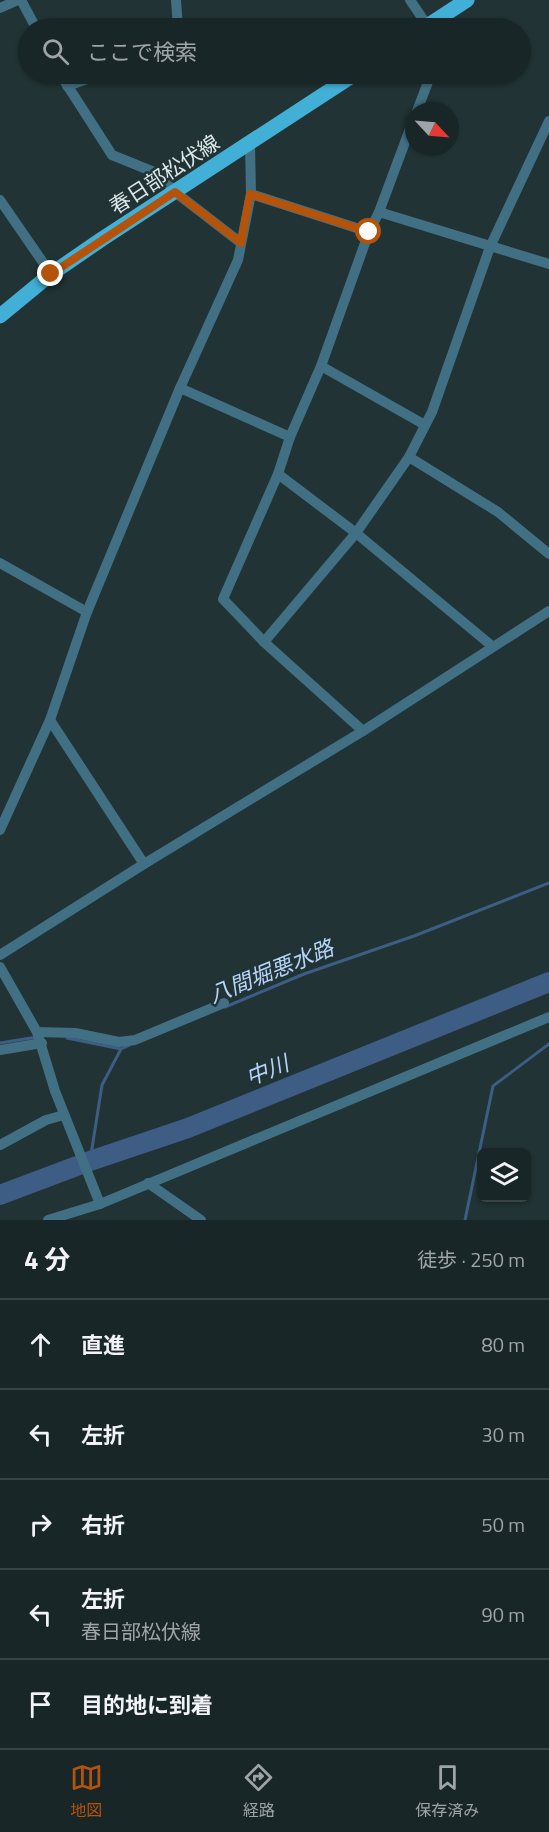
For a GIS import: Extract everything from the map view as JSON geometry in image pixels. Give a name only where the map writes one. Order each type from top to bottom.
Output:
[{"type":"main road","points":[[442,18],[468,0]]},
{"type":"main road","name":"春日部松伏線","points":[[0,316],[51,274],[341,84]]},
{"type":"street","points":[[0,8],[20,0],[30,18]]},
{"type":"street","points":[[176,0],[177,18]]},
{"type":"street","points":[[410,0],[422,18]]},
{"type":"street","points":[[73,84],[67,86],[112,155],[159,174],[175,192],[241,243]]},
{"type":"street","points":[[420,102],[427,84]]},
{"type":"street","points":[[264,642],[356,533],[409,457],[432,412],[490,247],[549,122]]},
{"type":"street","points":[[363,731],[264,642],[223,599],[278,474],[290,437],[321,366],[369,232],[379,212],[405,142]]},
{"type":"street","points":[[0,830],[50,720],[87,612],[180,388],[238,260],[250,194],[250,144]]},
{"type":"street","points":[[250,194],[369,232]]},
{"type":"street","points":[[0,201],[51,274]]},
{"type":"street","points":[[379,212],[549,264]]},
{"type":"street","points":[[321,366],[425,425]]},
{"type":"street","points":[[180,388],[290,437]]},
{"type":"street","points":[[409,457],[498,512],[549,554]]},
{"type":"street","points":[[278,474],[356,533],[492,646]]},
{"type":"street","points":[[0,563],[87,612]]},
{"type":"street","points":[[0,956],[144,864],[363,731],[549,611]]},
{"type":"street","points":[[50,720],[144,864]]},
{"type":"street","points":[[0,967],[42,1043],[55,1091],[100,1204]]},
{"type":"street","points":[[37,1032],[75,1033],[118,1042],[135,1040],[224,1003]]},
{"type":"street","points":[[48,1220],[100,1204],[549,1017]]},
{"type":"street","points":[[0,1050],[42,1043]]},
{"type":"street","points":[[0,1145],[46,1120],[64,1115]]},
{"type":"street","points":[[148,1183],[201,1220]]},
{"type":"waterway","name":"八間堀悪水路","points":[[225,1007],[304,974],[414,936],[549,883]]},
{"type":"waterway","name":"中川","points":[[0,1195],[90,1161],[188,1128],[549,982]]},
{"type":"waterway","name":"八間堀悪水路","points":[[0,1043],[37,1037]]},
{"type":"waterway","name":"八間堀悪水路","points":[[67,1038],[121,1049],[130,1045]]},
{"type":"waterway","points":[[465,1220],[493,1086],[549,1044]]},
{"type":"waterway","points":[[90,1161],[102,1085],[121,1049]]},
{"type":"route","points":[[51,274],[175,192],[241,243],[250,194],[369,232]]}]
